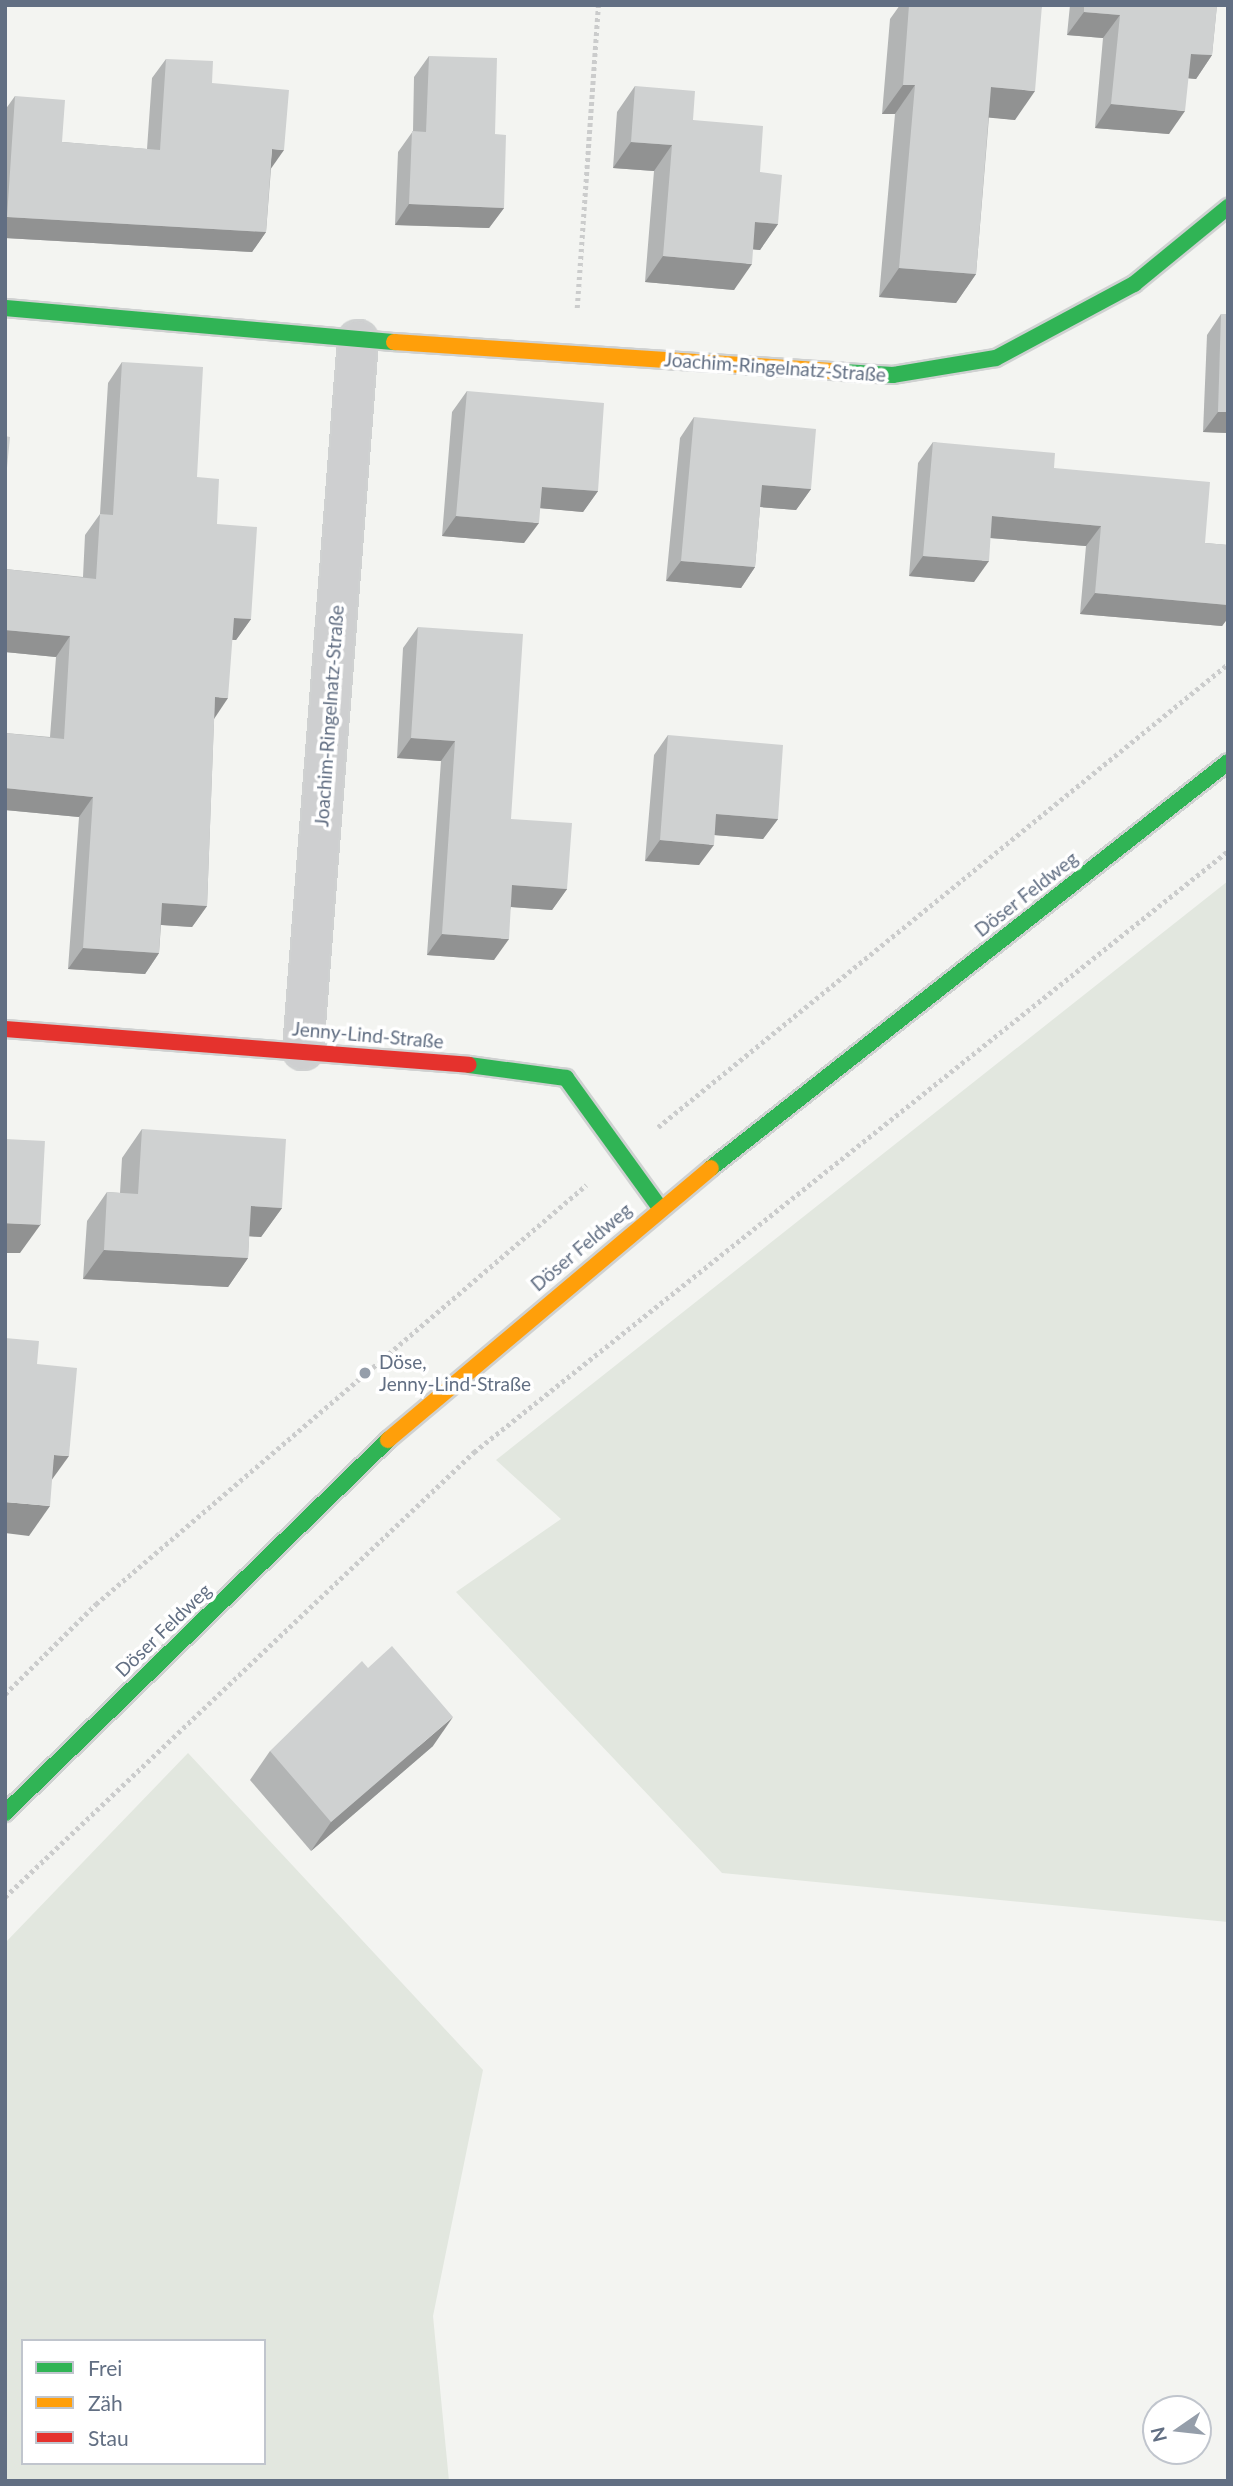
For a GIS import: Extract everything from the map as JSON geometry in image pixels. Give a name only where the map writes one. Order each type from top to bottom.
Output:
[{"type":"street","name":"Joachim-Ringelnatz-Straße","points":[[5,308],[358,340],[893,375],[996,358],[1110,300],[1228,207]]},
{"type":"street","name":"Joachim-Ringelnatz-Straße","points":[[303,1050],[358,340]]},
{"type":"street","name":"Döser Feldweg","points":[[5,1813],[408,1421],[660,1208],[1228,762]]},
{"type":"street","name":"Jenny-Lind-Straße","points":[[5,1029],[303,1050],[566,1078],[660,1208]]},
{"type":"path","points":[[574,354],[598,5]]},
{"type":"path","points":[[5,1898],[474,1452],[1228,850]]},
{"type":"shaded area","points":[[1228,881],[1228,1922],[722,1873],[456,1592],[561,1519],[496,1460]]},
{"type":"shaded area","points":[[188,1753],[483,2070],[433,2316],[449,2481],[5,2481],[5,1943]]},
{"type":"building","points":[[909,5],[1042,5],[1035,91],[991,87],[976,274],[899,268],[915,85],[903,85]]},
{"type":"building","points":[[1084,5],[1217,5],[1212,55],[1191,54],[1185,111],[1111,104],[1120,15],[1084,12]]},
{"type":"building","points":[[429,56],[497,58],[495,134],[506,135],[504,208],[409,204],[412,131],[426,132]]},
{"type":"building","points":[[166,59],[213,61],[212,83],[289,90],[284,150],[272,149],[266,232],[7,217],[15,96],[65,100],[62,142],[160,150]]},
{"type":"building","points":[[635,86],[695,91],[693,120],[763,126],[760,172],[782,175],[778,224],[755,222],[752,264],[663,256],[672,145],[631,142]]},
{"type":"building","points":[[1221,314],[1228,314],[1228,412],[1218,412]]},
{"type":"building","points":[[122,362],[203,367],[197,477],[219,479],[217,524],[257,527],[251,619],[234,618],[228,698],[215,697],[207,906],[162,903],[159,953],[83,948],[93,797],[5,788],[5,733],[64,739],[70,636],[5,630],[5,569],[96,579],[100,514],[113,515]]},
{"type":"building","points":[[467,391],[604,403],[598,491],[542,487],[539,523],[456,516]]},
{"type":"building","points":[[694,417],[816,429],[811,489],[762,485],[755,567],[681,561]]},
{"type":"building","points":[[5,436],[10,437],[5,488]]},
{"type":"building","points":[[933,442],[1055,453],[1054,468],[1210,482],[1205,543],[1228,545],[1228,605],[1095,593],[1101,526],[992,516],[989,561],[923,556]]},
{"type":"building","points":[[418,627],[523,634],[511,819],[572,823],[567,889],[512,885],[509,939],[442,934],[455,741],[411,738]]},
{"type":"building","points":[[668,735],[783,745],[778,819],[716,814],[714,845],[660,840]]},
{"type":"building","points":[[142,1129],[286,1139],[282,1208],[251,1206],[248,1258],[104,1250],[107,1192],[138,1194]]},
{"type":"building","points":[[5,1139],[45,1141],[41,1225],[5,1223]]},
{"type":"building","points":[[5,1338],[39,1341],[37,1364],[77,1368],[69,1456],[54,1455],[50,1506],[5,1502]]},
{"type":"building","points":[[392,1646],[453,1717],[331,1822],[270,1751],[362,1661],[368,1668]]},
{"type":"traffic: fast","points":[[843,372],[893,375],[996,358],[1134,284],[1228,207]]},
{"type":"traffic: fast","points":[[5,308],[394,342]]},
{"type":"traffic: fast","points":[[711,1168],[1228,762]]},
{"type":"traffic: fast","points":[[469,1065],[566,1078],[660,1208]]},
{"type":"traffic: fast","points":[[5,1813],[388,1440]]},
{"type":"traffic: slow","points":[[394,342],[843,372]]},
{"type":"traffic: slow","points":[[388,1440],[711,1168]]},
{"type":"traffic: jam","points":[[5,1029],[469,1065]]},
{"type":"place","name":"Döse, Jenny-Lind-Straße","points":[[365,1373]]}]
